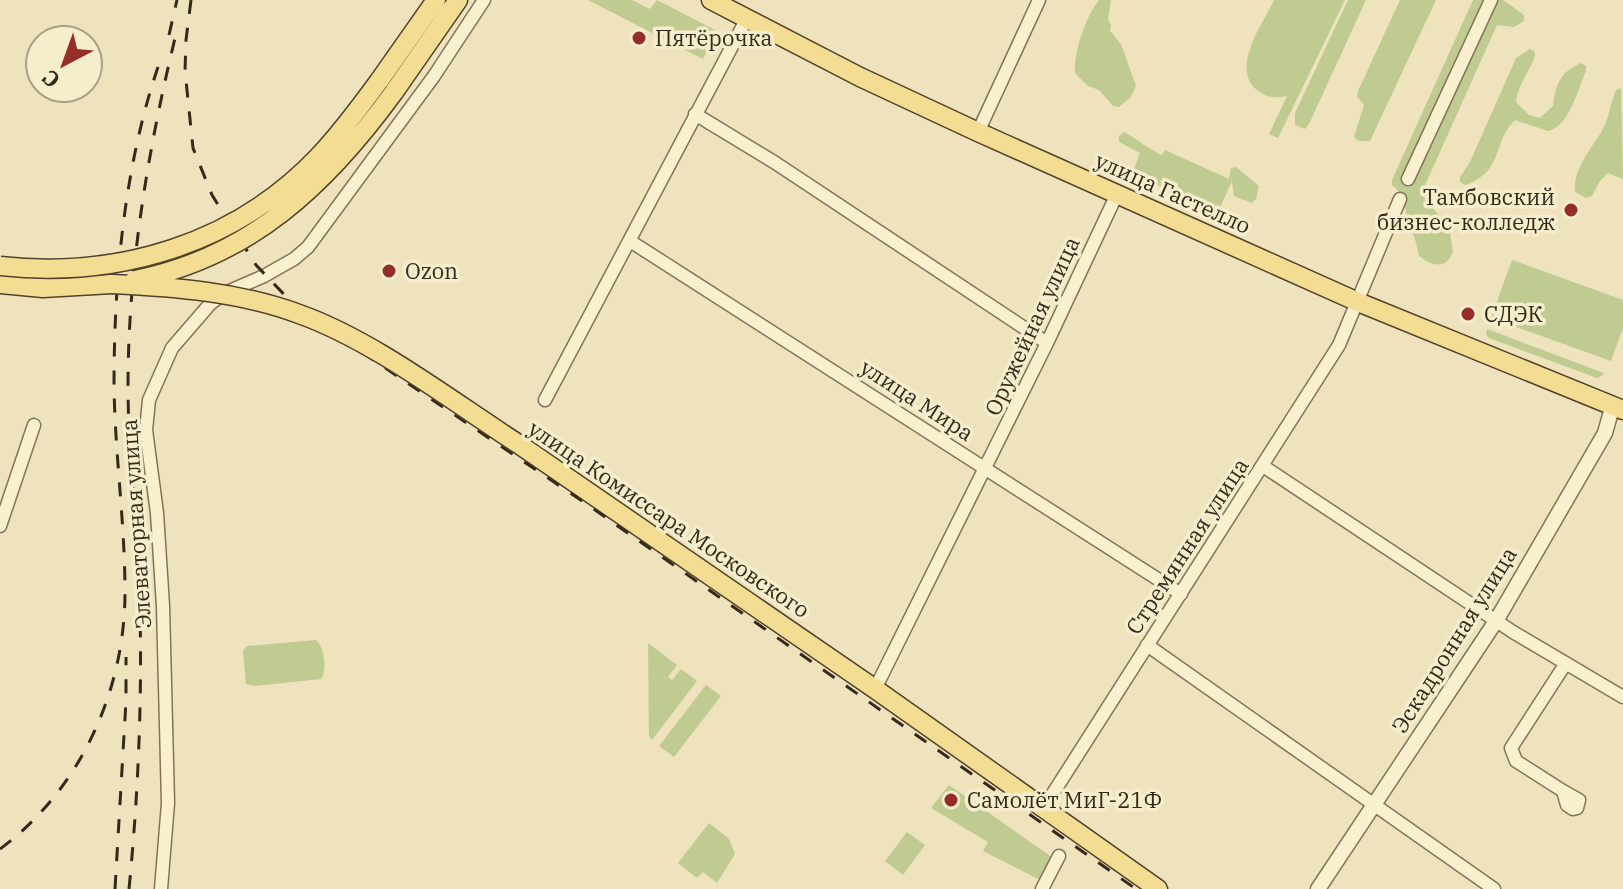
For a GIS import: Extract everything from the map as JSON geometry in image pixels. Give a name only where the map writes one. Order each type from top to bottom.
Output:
[{"type":"main road","points":[[0,284],[43,288],[112,284],[176,269],[207,257],[271,221],[309,193],[330,172],[386,87],[436,0]]},
{"type":"main road","points":[[0,266],[57,269],[115,265],[156,256],[213,234],[245,216],[301,174],[386,87],[458,0]]},
{"type":"main road","name":"улица Гастелло","points":[[711,0],[740,10],[860,77],[978,132],[1358,302],[1618,409]]},
{"type":"main road","name":"улица Комиссара Московского","points":[[112,284],[173,288],[248,299],[321,322],[391,362],[520,445],[875,689],[1158,889]]},
{"type":"street","name":"Элеваторная улица","points":[[161,889],[168,803],[164,635],[157,513],[146,430],[149,400],[172,348],[210,304],[225,293],[294,259],[308,247],[434,76],[484,0]]},
{"type":"street","points":[[978,132],[1039,0]]},
{"type":"street","points":[[1408,179],[1491,0]]},
{"type":"street","points":[[545,400],[695,114],[740,10]]},
{"type":"street","points":[[695,114],[774,162],[1047,343]]},
{"type":"street","name":"Оружейная улица","points":[[875,689],[986,468],[1117,194]]},
{"type":"street","name":"Стремянная улица","points":[[1043,809],[1339,345],[1400,199]]},
{"type":"street","name":"улица Мира","points":[[630,241],[1181,594]]},
{"type":"street","name":"Эскадронная улица","points":[[1318,889],[1496,621],[1618,409]]},
{"type":"street","points":[[0,526],[34,425]]},
{"type":"street","points":[[1263,466],[1496,621],[1623,697]]},
{"type":"street","points":[[1147,645],[1494,889]]},
{"type":"street","points":[[1563,791],[1516,761],[1511,748],[1566,663]]},
{"type":"street","points":[[1042,889],[1059,856]]},
{"type":"green space","points":[[588,0],[632,0],[650,9],[657,0],[717,31],[703,59]]},
{"type":"green space","points":[[1099,0],[1111,0],[1110,31],[1121,44],[1136,86],[1130,98],[1119,107],[1113,106],[1099,90],[1088,86],[1075,73],[1081,35]]},
{"type":"green space","points":[[1274,0],[1345,0],[1278,138],[1269,134],[1287,96],[1272,97],[1261,93],[1250,82],[1247,71],[1251,46]]},
{"type":"green space","points":[[1348,0],[1366,0],[1305,129],[1295,125],[1295,113]]},
{"type":"green space","points":[[1400,0],[1436,0],[1370,141],[1358,141],[1354,137],[1364,105],[1357,97],[1358,91]]},
{"type":"green space","points":[[1473,0],[1503,0],[1524,15],[1524,21],[1514,27],[1497,25],[1421,194],[1449,227],[1453,252],[1447,262],[1434,264],[1419,256],[1404,196],[1392,185],[1392,180]]},
{"type":"green space","points":[[1530,49],[1535,52],[1535,57],[1516,102],[1529,115],[1540,118],[1553,106],[1564,75],[1581,63],[1586,66],[1586,71],[1572,106],[1562,122],[1548,131],[1515,120],[1503,138],[1492,165],[1478,179],[1465,185],[1460,182],[1460,177],[1470,162],[1516,58]]},
{"type":"green space","points":[[1621,88],[1623,179],[1608,173],[1592,196],[1586,198],[1575,192],[1577,174],[1604,127],[1616,90]]},
{"type":"green space","points":[[1124,132],[1162,155],[1165,150],[1229,179],[1231,168],[1236,167],[1259,186],[1256,199],[1252,203],[1234,196],[1232,181],[1218,212],[1132,174],[1140,153],[1119,142],[1119,136]]},
{"type":"green space","points":[[1512,260],[1623,300],[1623,328],[1611,361],[1491,318]]},
{"type":"green space","points":[[1487,329],[1604,373],[1597,378],[1489,338]]},
{"type":"green space","points":[[316,640],[324,659],[321,679],[255,686],[246,684],[243,651],[247,646]]},
{"type":"green space","points":[[648,643],[677,665],[668,677],[672,680],[681,669],[697,681],[652,740],[649,736]]},
{"type":"green space","points":[[706,685],[721,696],[674,757],[659,746]]},
{"type":"green space","points":[[949,785],[1056,860],[1044,882],[983,851],[988,842],[931,808]]},
{"type":"green space","points":[[709,823],[729,839],[735,854],[717,883],[703,872],[697,878],[678,863]]},
{"type":"green space","points":[[907,832],[925,845],[903,875],[885,861]]},
{"type":"railway","points":[[169,35],[177,0]]},
{"type":"railway","points":[[191,0],[185,71],[193,148],[212,195],[256,265],[298,309],[585,503],[1136,889]]},
{"type":"railway","points":[[129,889],[138,774],[141,657],[128,410],[129,341],[142,204],[178,26]]},
{"type":"railway","points":[[0,849],[28,825],[75,768],[107,701],[117,666],[125,592],[114,386],[116,305],[129,182],[159,64]]},
{"type":"railway","points":[[115,889],[126,657]]},
{"type":"place","name":"Пятёрочка","points":[[639,38]]},
{"type":"place","name":"Тамбовский бизнес-колледж","points":[[1571,210]]},
{"type":"place","name":"Ozon","points":[[389,271]]},
{"type":"place","name":"СДЭК","points":[[1468,314]]},
{"type":"place","name":"Самолёт МиГ-21Ф","points":[[951,800]]}]
